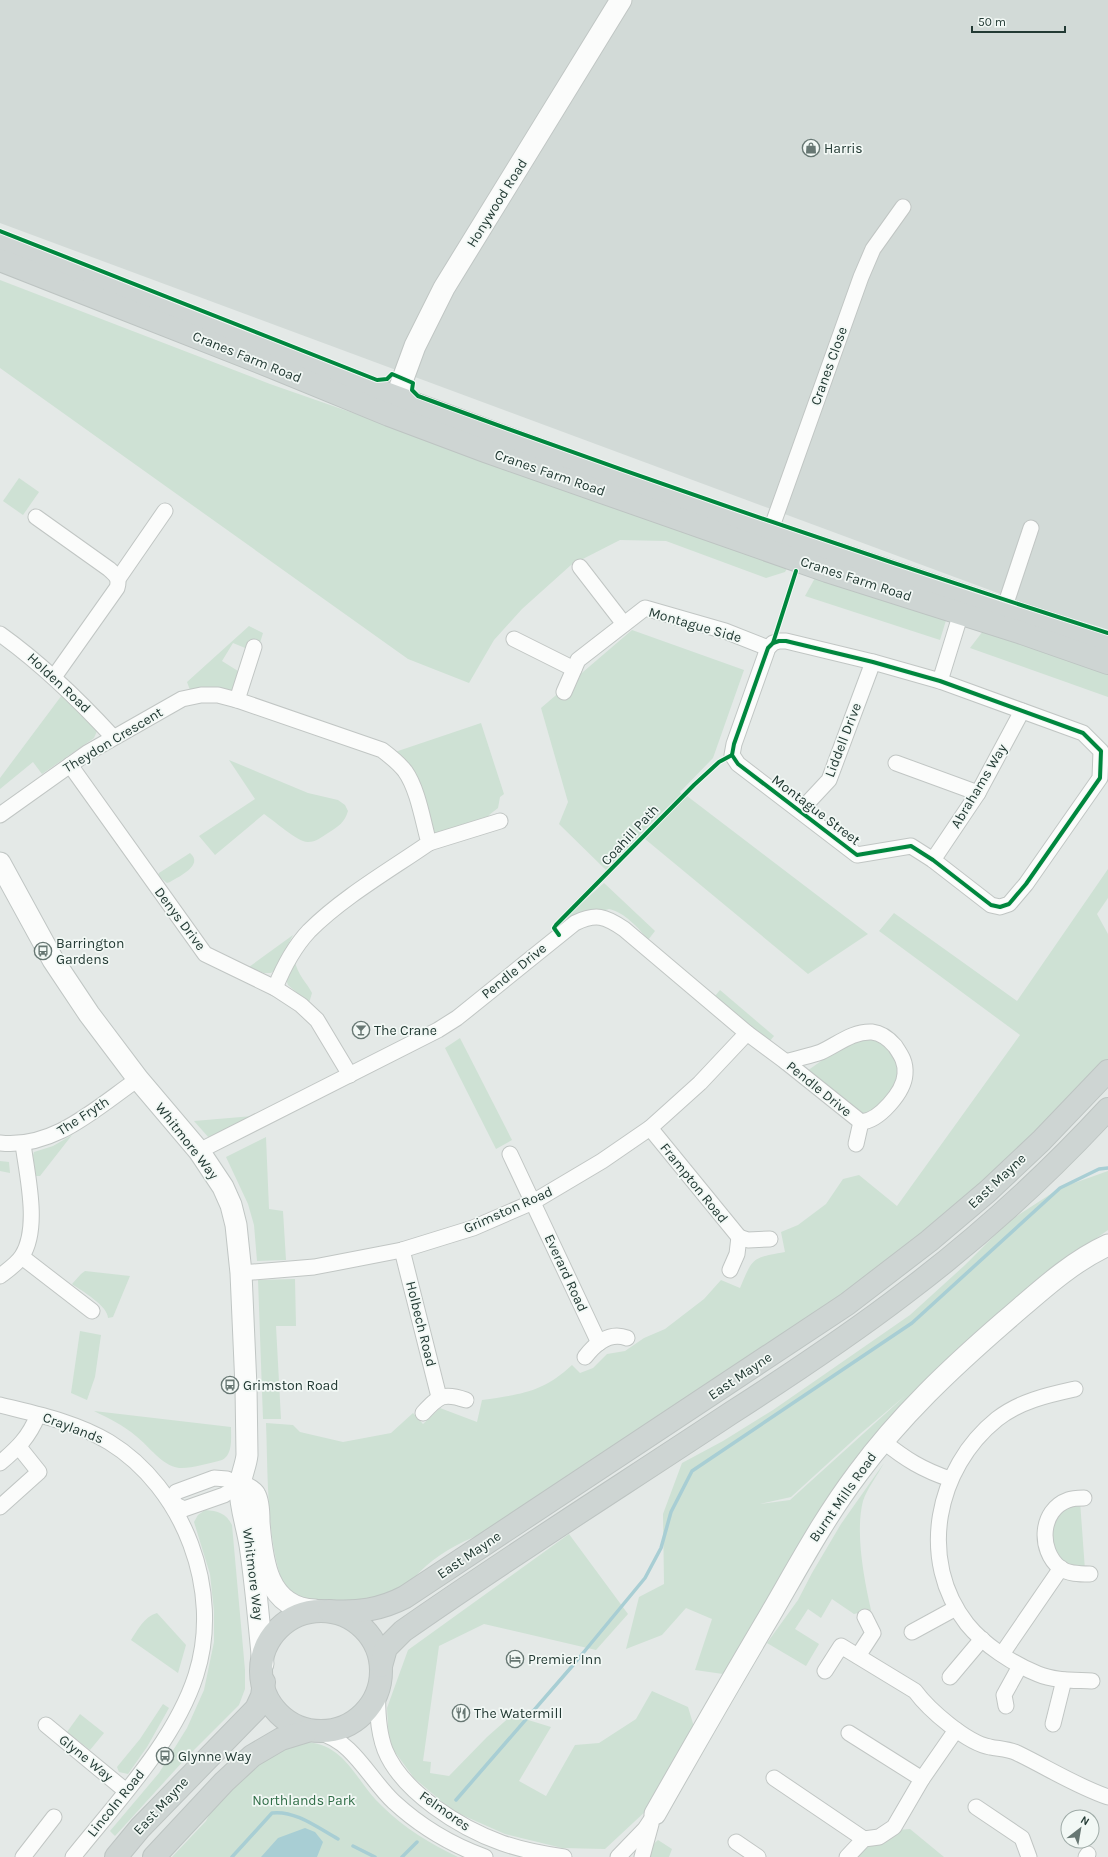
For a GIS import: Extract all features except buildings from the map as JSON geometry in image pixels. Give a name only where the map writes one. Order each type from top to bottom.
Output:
[{"type":"main road","name":"Cranes Farm Road","points":[[0,242],[393,406],[818,568],[961,613],[1108,663]]},
{"type":"main road","name":"Cranes Farm Road","points":[[0,260],[272,367],[1004,610],[1108,643]]},
{"type":"main road","name":"East Mayne","points":[[322,1611],[364,1612],[384,1606],[404,1597],[847,1304],[929,1241],[988,1191],[1041,1141],[1108,1071]]},
{"type":"main road","name":"East Mayne","points":[[380,1675],[386,1648],[402,1630],[776,1383],[905,1294],[1005,1210],[1058,1161],[1108,1109]]},
{"type":"main road","points":[[322,1611],[348,1617],[369,1633],[375,1643],[380,1675],[373,1698],[363,1713],[353,1722],[340,1729],[313,1732],[287,1722],[273,1708],[267,1697],[264,1673],[268,1643],[280,1625],[301,1614],[322,1611]]},
{"type":"main road","name":"East Mayne","points":[[116,1857],[140,1828],[256,1709],[262,1696],[264,1673]]},
{"type":"main road","name":"East Mayne","points":[[154,1857],[224,1782],[252,1756],[281,1739],[313,1732]]},
{"type":"street","name":"Honywood Road","points":[[393,406],[423,329],[444,288],[621,0]]},
{"type":"street","name":"Cranes Close","points":[[770,532],[861,277],[873,249],[903,207]]},
{"type":"street","points":[[54,677],[117,588],[118,579],[165,512]]},
{"type":"street","points":[[36,518],[109,569],[118,579]]},
{"type":"street","points":[[1004,610],[1031,528]]},
{"type":"street","points":[[580,567],[624,624]]},
{"type":"street","name":"Montague Side","points":[[564,692],[578,660],[645,608],[725,631],[768,648]]},
{"type":"street","points":[[940,681],[961,613]]},
{"type":"street","name":"Holden Road","points":[[0,634],[24,651],[54,677],[83,704],[113,737]]},
{"type":"street","points":[[514,640],[574,669]]},
{"type":"street","name":"Montague Street","points":[[786,641],[873,662],[940,681],[1083,733],[1101,751],[1100,778],[1026,884],[1009,904],[1000,907],[991,905],[933,860],[911,846],[857,855],[801,810],[738,764],[732,755],[734,744],[768,648],[773,643],[786,641]]},
{"type":"street","points":[[237,700],[254,647]]},
{"type":"street","name":"Liddell Drive","points":[[801,810],[829,780],[873,662]]},
{"type":"street","name":"Theydon Crescent","points":[[0,815],[70,765],[113,737],[182,699],[201,695],[218,695],[237,700],[382,750],[395,760],[405,771],[412,784],[430,844]]},
{"type":"street","name":"Abrahams Way","points":[[933,860],[978,793],[1022,711]]},
{"type":"street","points":[[896,763],[978,793]]},
{"type":"street","name":"Denys Drive","points":[[70,765],[205,954],[275,988],[301,1005],[317,1020],[350,1075]]},
{"type":"street","points":[[275,988],[287,962],[309,931],[358,892],[430,844],[500,821]]},
{"type":"street","name":"Whitmore Way","points":[[0,863],[53,960],[90,1014],[138,1079],[199,1151],[223,1187],[231,1205],[236,1225],[241,1274],[247,1426],[246,1464],[240,1485],[240,1498],[252,1562],[264,1673]]},
{"type":"street","name":"Pendle Drive","points":[[199,1151],[438,1030],[456,1018],[575,923],[591,916],[600,916],[612,920],[624,929],[747,1033],[786,1062],[860,1122]]},
{"type":"street","points":[[786,1062],[819,1052],[856,1034],[873,1032],[884,1036],[902,1056],[905,1073],[904,1083],[881,1113],[868,1122],[860,1122],[856,1144]]},
{"type":"street","name":"Grimston Road","points":[[241,1274],[314,1267],[402,1250],[473,1228],[532,1202],[602,1161],[650,1128],[700,1082],[747,1033]]},
{"type":"street","name":"The Fryth","points":[[0,1143],[23,1144],[50,1137],[73,1125],[138,1079]]},
{"type":"street","name":"Frampton Road","points":[[650,1128],[739,1237]]},
{"type":"street","points":[[0,1276],[10,1269],[22,1257],[29,1241],[31,1210],[23,1144]]},
{"type":"street","name":"Everard Road","points":[[510,1154],[599,1343]]},
{"type":"street","points":[[730,1270],[737,1254],[739,1237],[754,1240],[770,1239]]},
{"type":"street","name":"Burnt Mills Road","points":[[618,1857],[645,1829],[655,1814],[810,1545],[839,1499],[883,1441],[908,1412],[971,1351],[1058,1276],[1088,1255],[1108,1245]]},
{"type":"street","name":"Holbech Road","points":[[402,1250],[439,1397]]},
{"type":"street","points":[[22,1257],[92,1311]]},
{"type":"street","points":[[585,1357],[599,1343],[608,1338],[615,1336],[627,1338]]},
{"type":"street","points":[[1075,1389],[1040,1397],[1020,1406],[998,1418],[981,1433],[968,1450],[950,1479],[940,1511],[938,1537],[940,1559],[949,1593],[956,1608],[982,1639],[1020,1666],[1040,1675],[1064,1680],[1092,1681]]},
{"type":"street","points":[[423,1413],[439,1397],[450,1395],[466,1400]]},
{"type":"street","name":"Craylands","points":[[0,1405],[72,1425],[108,1441],[122,1450],[170,1502]]},
{"type":"street","points":[[0,1463],[19,1447],[29,1434],[38,1415]]},
{"type":"street","points":[[883,1441],[912,1463],[928,1472],[950,1479]]},
{"type":"street","points":[[0,1507],[39,1472],[19,1447]]},
{"type":"street","points":[[170,1502],[176,1492],[214,1478],[227,1479],[240,1485]]},
{"type":"street","name":"Whitmore Way","points":[[240,1485],[251,1490],[257,1498],[261,1542],[267,1573],[273,1588],[280,1596],[297,1608],[322,1611]]},
{"type":"street","points":[[1084,1498],[1068,1500],[1057,1507],[1049,1518],[1044,1530],[1045,1544],[1050,1557],[1061,1568],[1074,1573],[1090,1574]]},
{"type":"street","name":"Lincoln Road","points":[[73,1857],[150,1762],[170,1730],[196,1675],[205,1629],[205,1605],[199,1569],[186,1532],[170,1502]]},
{"type":"street","points":[[1002,1654],[1061,1568]]},
{"type":"street","points":[[912,1632],[956,1608]]},
{"type":"street","points":[[858,1656],[873,1633],[865,1617]]},
{"type":"street","points":[[950,1677],[982,1639]]},
{"type":"street","points":[[825,1671],[842,1646],[915,1691],[922,1701],[956,1730],[990,1747],[1003,1748],[1015,1752],[1059,1776],[1086,1789],[1108,1797]]},
{"type":"street","points":[[1006,1706],[1004,1695],[1020,1666]]},
{"type":"street","name":"Felmores","points":[[380,1675],[378,1719],[385,1750],[402,1775],[420,1794],[445,1814],[486,1837],[518,1848],[564,1857]]},
{"type":"street","points":[[1053,1724],[1064,1680]]},
{"type":"street","name":"Glyne Way","points":[[46,1724],[126,1791]]},
{"type":"street","points":[[847,1857],[864,1839],[879,1837],[894,1827],[922,1779],[956,1730]]},
{"type":"street","name":"Felmores","points":[[313,1732],[332,1736],[344,1744],[379,1787],[407,1813],[448,1840],[485,1857]]},
{"type":"street","points":[[849,1733],[922,1779]]},
{"type":"street","points":[[774,1778],[864,1839]]},
{"type":"street","points":[[976,1807],[1022,1838],[1029,1857]]},
{"type":"street","name":"Burnt Mills Road","points":[[642,1857],[655,1814]]},
{"type":"street","points":[[23,1857],[54,1817]]},
{"type":"street","points":[[736,1842],[758,1857]]},
{"type":"shaded area","points":[[0,0],[1108,0],[1108,634],[0,223]]},
{"type":"green space","points":[[0,280],[270,384],[789,565],[785,572],[766,578],[666,541],[620,540],[571,565],[522,609],[494,640],[469,683],[408,659],[0,368]]},
{"type":"green space","points":[[19,478],[39,492],[23,515],[3,501]]},
{"type":"green space","points":[[815,578],[947,617],[940,640],[805,596]]},
{"type":"green space","points":[[249,626],[263,633],[259,646],[250,650],[233,643],[222,661],[238,671],[239,675],[234,689],[230,691],[190,690],[187,682]]},
{"type":"green space","points":[[632,630],[744,670],[713,758],[680,792],[682,794],[658,816],[606,870],[559,824],[568,802],[541,708]]},
{"type":"green space","points":[[983,631],[1108,673],[1108,697],[970,648]]},
{"type":"green space","points":[[62,695],[97,731],[94,738],[42,774],[33,762],[0,789],[0,778]]},
{"type":"green space","points":[[481,723],[504,794],[500,797],[498,808],[489,815],[488,819],[437,834],[433,831],[395,752]]},
{"type":"green space","points":[[229,760],[308,793],[338,800],[345,805],[348,811],[347,815],[341,824],[335,829],[319,839],[308,842],[292,835],[264,814],[215,855],[199,836],[255,799]]},
{"type":"green space","points":[[687,796],[868,934],[808,974],[645,839]]},
{"type":"green space","points":[[190,853],[194,857],[194,862],[189,870],[167,883],[158,876],[159,873]]},
{"type":"green space","points":[[1108,869],[1108,898],[1097,914],[1108,934],[1108,1059],[987,1182],[908,1250],[490,1531],[464,1541],[440,1555],[403,1588],[392,1595],[376,1601],[365,1603],[331,1604],[298,1601],[287,1592],[279,1571],[271,1530],[266,1423],[293,1425],[300,1432],[343,1442],[391,1433],[413,1413],[423,1424],[440,1408],[477,1422],[482,1400],[520,1394],[541,1387],[572,1365],[580,1373],[593,1368],[607,1354],[625,1351],[644,1338],[665,1329],[704,1299],[721,1280],[740,1288],[748,1270],[755,1261],[766,1256],[785,1252],[781,1232],[798,1225],[826,1204],[843,1179],[859,1175],[897,1206],[1020,1035],[879,931],[894,913],[1017,1001]]},
{"type":"green space","points":[[604,883],[655,931],[648,940],[626,917],[609,909],[570,920],[566,917]]},
{"type":"green space","points":[[293,935],[275,970],[271,973],[264,973],[249,967]]},
{"type":"green space","points":[[295,961],[300,974],[312,993],[309,1003],[288,985],[287,982],[287,976]]},
{"type":"green space","points":[[720,990],[774,1036],[769,1042],[715,996]]},
{"type":"green space","points":[[868,1037],[881,1040],[890,1048],[901,1070],[887,1099],[876,1108],[859,1115],[807,1071],[831,1054]]},
{"type":"green space","points":[[460,1038],[512,1140],[496,1149],[445,1048]]},
{"type":"green space","points":[[253,1116],[210,1139],[194,1121]]},
{"type":"green space","points":[[72,1135],[40,1176],[36,1176],[33,1155],[34,1152],[53,1146]]},
{"type":"green space","points":[[266,1137],[269,1209],[283,1211],[286,1260],[257,1261],[254,1225],[248,1204],[226,1157]]},
{"type":"green space","points":[[0,1161],[9,1162],[10,1173],[0,1171]]},
{"type":"green space","points":[[1108,1171],[1108,1230],[1071,1256],[890,1424],[751,1647],[723,1674],[695,1670],[712,1619],[686,1608],[662,1635],[626,1649],[639,1597],[664,1584],[663,1514],[682,1463],[723,1441],[773,1410],[910,1315],[965,1265],[1009,1221],[1060,1188]],"holes":[[[906,1395],[790,1500],[760,1504],[791,1497],[860,1434]]]},
{"type":"green space","points":[[85,1271],[130,1276],[113,1317],[108,1318],[107,1313],[99,1304],[72,1284]]},
{"type":"green space","points":[[295,1279],[296,1326],[276,1326],[281,1419],[263,1419],[258,1280]]},
{"type":"green space","points":[[80,1331],[101,1335],[95,1377],[87,1400],[71,1393]]},
{"type":"green space","points":[[94,1411],[231,1427],[230,1450],[226,1458],[222,1460],[200,1466],[179,1468],[161,1459],[126,1428]]},
{"type":"green space","points":[[884,1463],[865,1496],[861,1513],[861,1556],[871,1610],[854,1614],[832,1599],[821,1618],[808,1609],[795,1629],[819,1644],[806,1666],[767,1643],[798,1600],[841,1524]]},
{"type":"green space","points":[[1080,1501],[1085,1570],[1071,1565],[1058,1556],[1051,1544],[1050,1536],[1059,1514]]},
{"type":"green space","points":[[205,1510],[221,1513],[230,1521],[232,1525],[245,1670],[245,1689],[239,1705],[186,1758],[115,1836],[110,1831],[159,1773],[187,1728],[204,1690],[214,1642],[214,1611],[210,1574],[194,1522],[198,1515]]},
{"type":"green space","points":[[569,1534],[628,1614],[596,1650],[484,1624],[439,1646],[423,1761],[431,1762],[430,1773],[449,1776],[487,1737],[512,1715],[551,1727],[519,1781],[546,1796],[575,1745],[599,1743],[636,1719],[652,1691],[688,1707],[695,1730],[648,1809],[605,1849],[562,1848],[505,1834],[453,1811],[414,1778],[389,1744],[387,1708],[408,1650]]},
{"type":"green space","points":[[157,1613],[186,1645],[178,1673],[131,1640],[145,1620]]},
{"type":"green space","points":[[163,1704],[169,1708],[147,1747],[128,1774],[119,1772],[117,1767],[140,1739]]},
{"type":"green space","points":[[80,1714],[104,1733],[90,1750],[67,1732]]},
{"type":"green space","name":"Northlands Park","points":[[308,1742],[321,1745],[332,1750],[350,1766],[373,1797],[390,1814],[418,1835],[458,1857],[172,1857],[206,1821],[216,1801],[270,1753]]},
{"type":"green space","points":[[910,1829],[944,1857],[853,1857],[857,1850],[897,1830]]},
{"type":"green space","points":[[658,1840],[672,1849],[669,1857],[648,1857],[648,1849]]},
{"type":"water","points":[[305,1828],[315,1832],[323,1842],[317,1857],[261,1857],[278,1838]]},
{"type":"waterway","points":[[456,1800],[574,1664],[645,1578],[661,1548],[671,1512],[692,1471],[912,1323],[1060,1188],[1099,1169],[1108,1168]]},
{"type":"waterway","points":[[232,1857],[272,1813],[289,1814],[298,1817],[338,1839]]},
{"type":"waterway","points":[[402,1857],[417,1842]]},
{"type":"waterway","points":[[353,1846],[375,1857]]},
{"type":"cycle path","points":[[0,231],[377,380],[387,379],[392,374],[413,383],[412,390],[418,396],[589,458],[762,518],[934,577],[1108,633]]},
{"type":"cycle path","points":[[773,643],[796,571]]},
{"type":"cycle path","points":[[779,641],[786,641],[873,662],[940,681],[1083,733],[1101,751],[1100,778],[1026,884],[1009,904],[1000,907],[991,905],[933,860],[911,846],[857,855],[738,764],[732,755],[734,744],[768,648],[773,643],[779,641]]},
{"type":"cycle path","name":"Coahill Path","points":[[559,935],[554,928],[556,925],[694,785],[719,762],[732,755]]},
{"type":"place","name":"Harris","points":[[811,148]]},
{"type":"place","name":"Barrington Gardens","points":[[43,951]]},
{"type":"place","name":"The Crane","points":[[361,1030]]},
{"type":"place","name":"Grimston Road","points":[[230,1385]]},
{"type":"place","name":"Premier Inn","points":[[515,1659]]},
{"type":"place","name":"The Watermill","points":[[461,1713]]},
{"type":"place","name":"Glynne Way","points":[[165,1756]]}]
